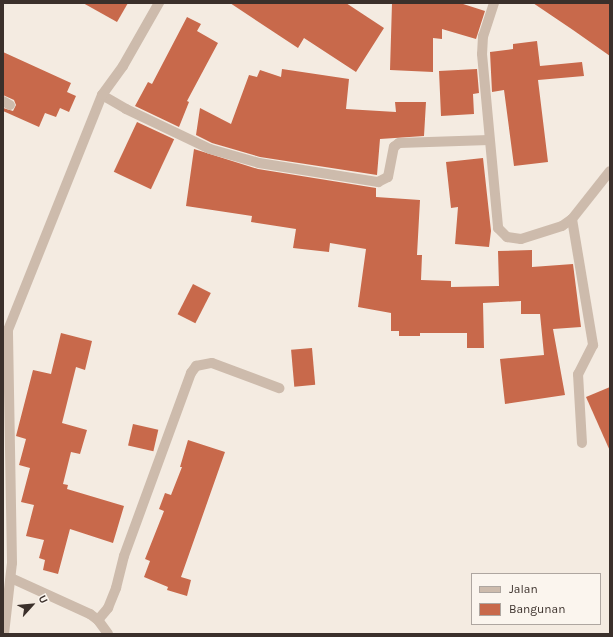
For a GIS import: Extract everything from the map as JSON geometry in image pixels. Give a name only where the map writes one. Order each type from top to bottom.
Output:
[{"type":"street","points":[[4,634],[11,578],[7,562],[8,330],[102,95],[123,66],[159,3]]},
{"type":"street","points":[[494,3],[482,44],[496,222],[502,234],[513,239],[521,239],[562,226],[572,219],[610,171]]},
{"type":"street","points":[[102,95],[126,109],[210,149],[259,163],[378,182],[388,177],[394,147],[399,143],[489,140]]},
{"type":"street","points":[[572,219],[593,345],[578,374],[582,443]]},
{"type":"street","points":[[98,620],[108,608],[116,588],[124,556],[187,380],[193,370],[206,363],[212,363],[279,388]]},
{"type":"street","points":[[11,578],[98,620],[108,634]]},
{"type":"building","points":[[83,3],[128,3],[117,22]]},
{"type":"building","points":[[230,3],[346,3],[384,28],[356,72],[304,38],[298,48]]},
{"type":"building","points":[[392,3],[460,3],[485,11],[476,39],[442,29],[442,39],[433,38],[433,72],[390,70]]},
{"type":"building","points":[[533,3],[610,3],[610,56],[573,30]]},
{"type":"building","points":[[187,17],[201,24],[197,31],[218,43],[187,101],[189,102],[179,127],[135,106],[148,82],[152,84]]},
{"type":"building","points":[[537,41],[540,66],[582,62],[584,76],[538,80],[548,162],[514,166],[504,90],[492,92],[490,52],[513,49],[513,44]]},
{"type":"building","points":[[3,52],[71,83],[67,92],[76,96],[69,112],[60,108],[56,117],[45,113],[39,127],[3,111],[3,108],[13,111],[16,105],[14,100],[3,95]]},
{"type":"building","points":[[282,69],[349,79],[346,109],[396,112],[395,102],[426,102],[424,136],[380,139],[377,175],[260,157],[212,143],[196,135],[200,108],[231,124],[249,75],[257,77],[260,70],[281,77]]},
{"type":"building","points":[[477,69],[479,93],[473,94],[474,114],[441,116],[439,71]]},
{"type":"building","points":[[137,122],[174,139],[151,189],[114,172]]},
{"type":"building","points":[[194,149],[258,169],[376,188],[376,197],[420,200],[417,255],[422,255],[421,280],[451,281],[451,287],[499,286],[498,251],[532,250],[532,267],[573,264],[581,327],[553,329],[565,395],[505,404],[500,359],[544,355],[540,314],[521,314],[521,301],[483,303],[484,348],[467,348],[467,333],[420,333],[420,336],[399,336],[399,331],[391,331],[391,313],[358,307],[366,249],[330,243],[329,252],[293,248],[296,229],[251,222],[252,216],[186,206]]},
{"type":"building","points":[[483,158],[491,231],[489,247],[455,244],[458,207],[451,208],[446,162]]},
{"type":"building","points":[[193,284],[211,293],[195,323],[178,314]]},
{"type":"building","points":[[61,333],[92,341],[85,370],[76,367],[62,423],[87,430],[80,454],[71,452],[63,484],[68,485],[67,489],[124,506],[113,543],[70,529],[58,574],[43,570],[45,560],[39,558],[44,540],[26,536],[34,505],[21,502],[30,468],[19,465],[26,439],[16,436],[33,370],[51,374]]},
{"type":"building","points":[[312,348],[315,385],[294,387],[291,350]]},
{"type":"building","points":[[610,387],[610,451],[586,397]]},
{"type":"building","points":[[133,424],[158,430],[153,451],[128,445]]},
{"type":"building","points":[[188,440],[225,452],[181,577],[191,580],[187,596],[167,590],[168,587],[144,577],[150,561],[145,559],[164,511],[159,509],[165,493],[171,495],[182,467],[180,467]]}]
